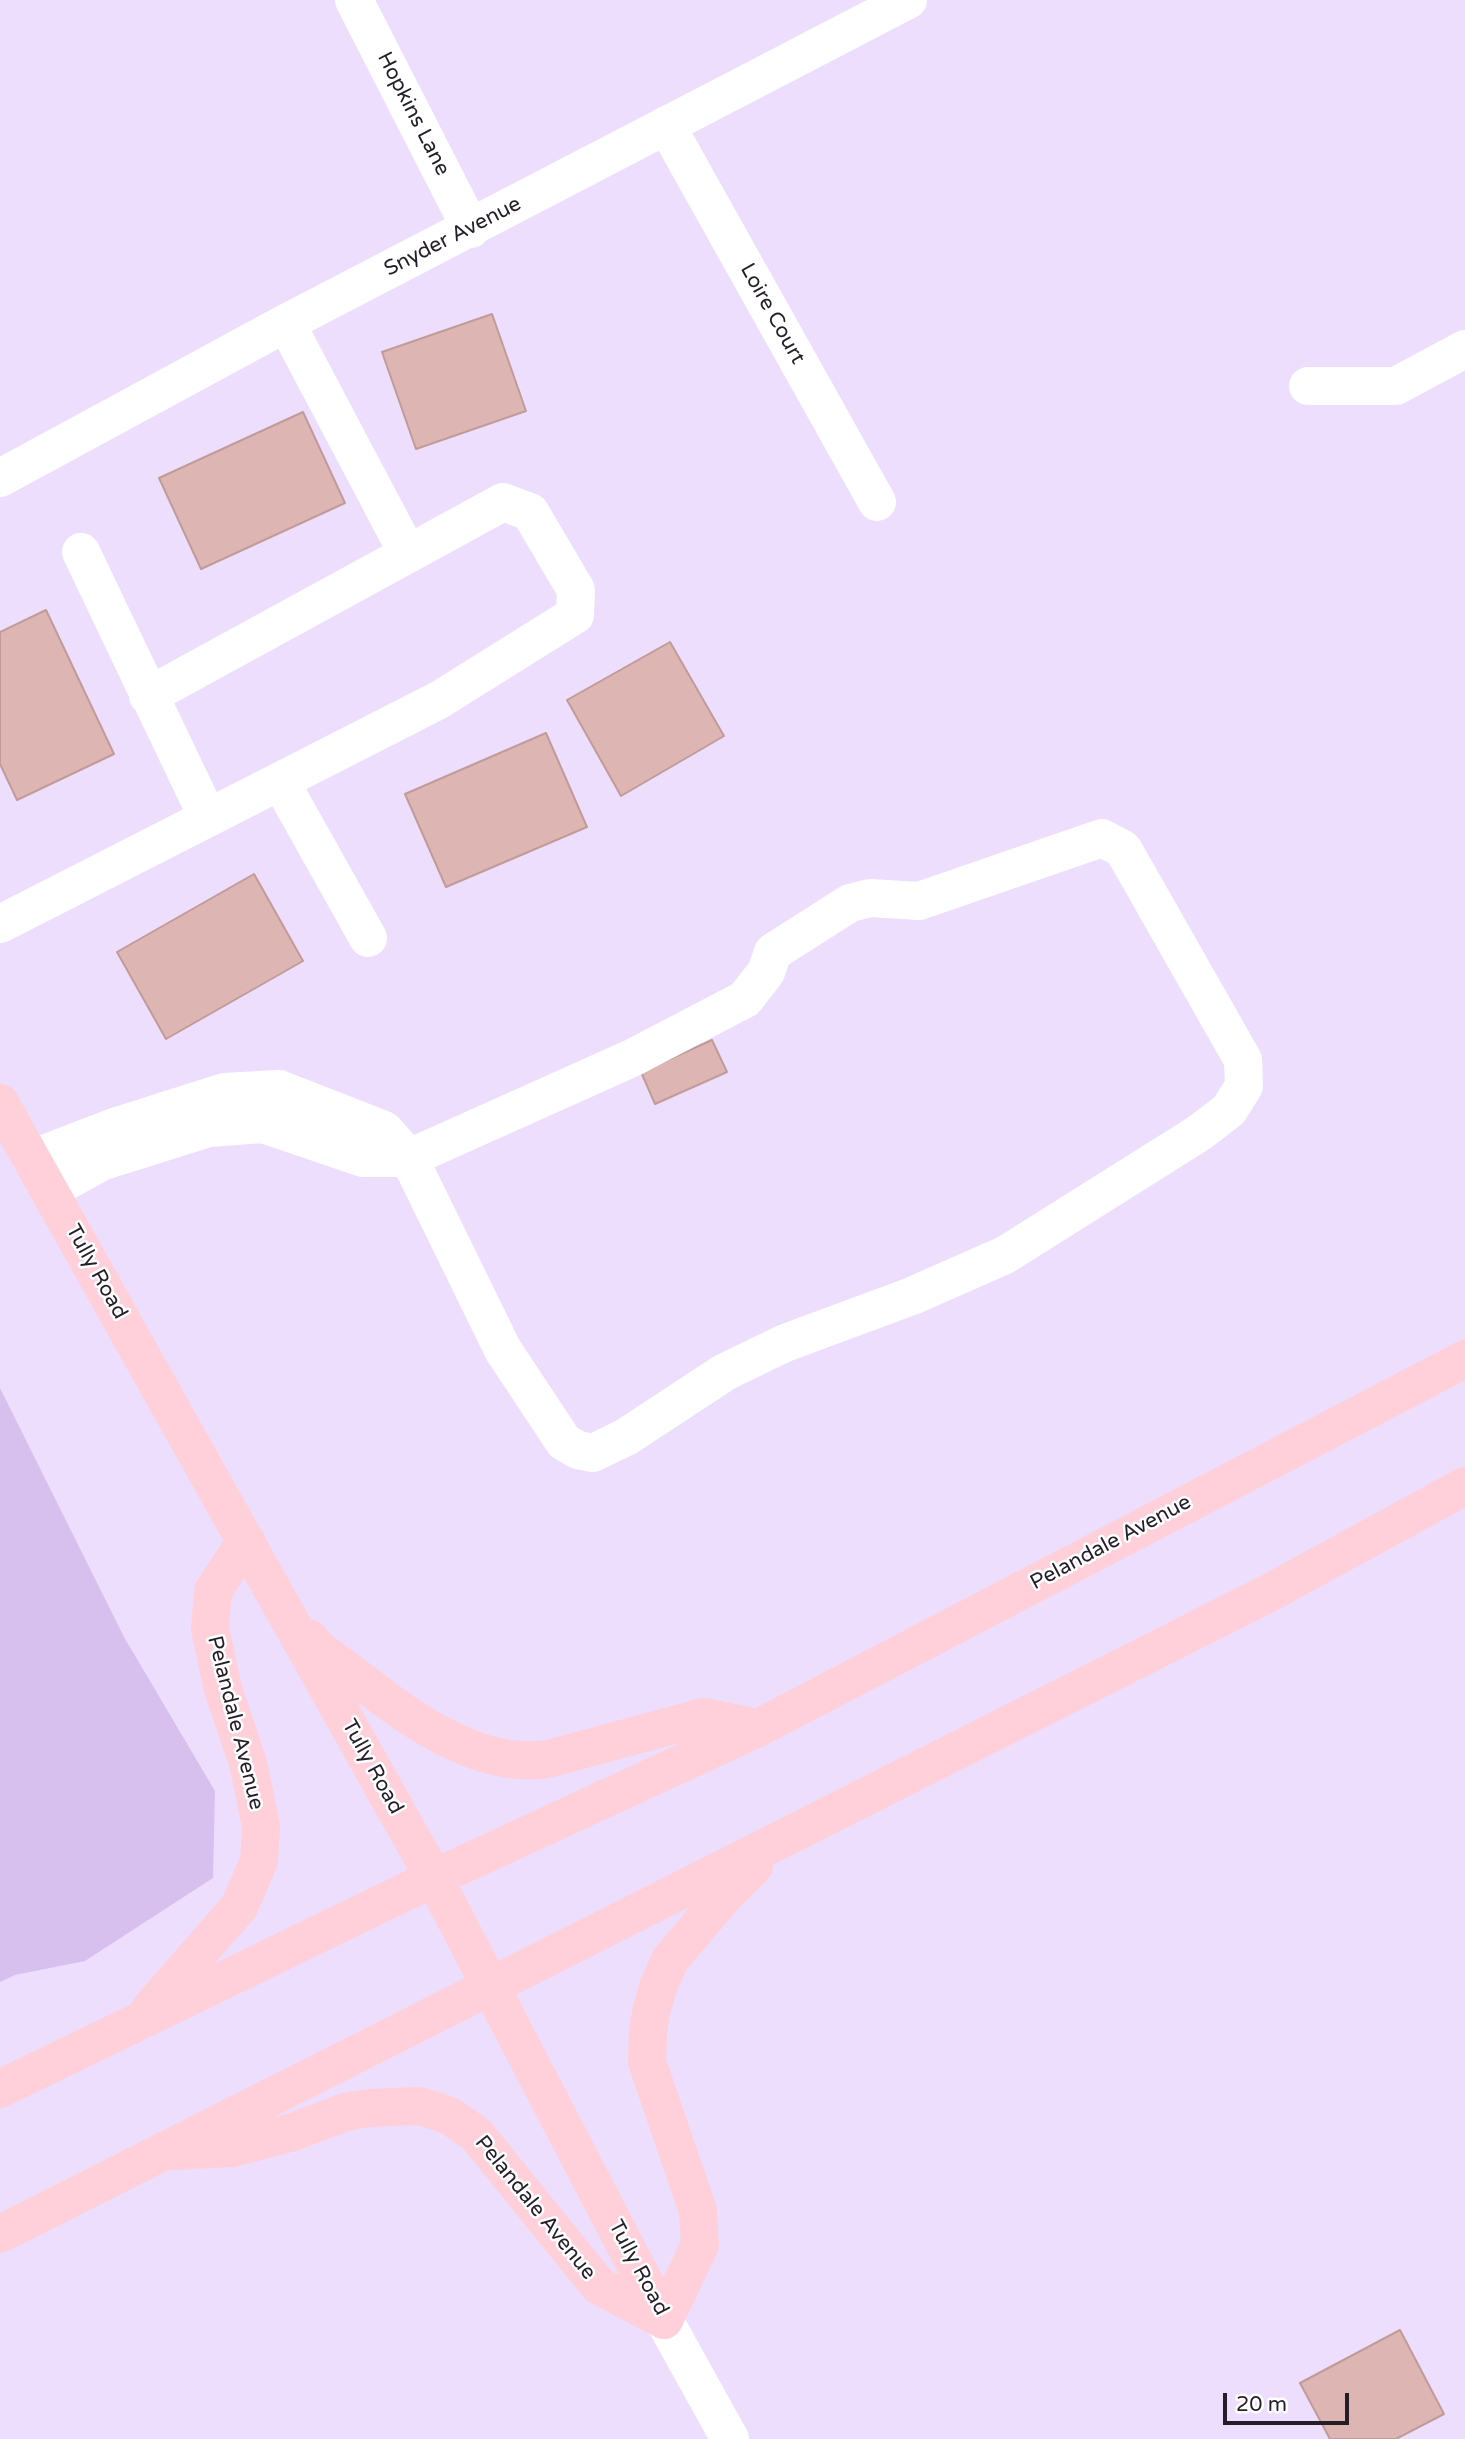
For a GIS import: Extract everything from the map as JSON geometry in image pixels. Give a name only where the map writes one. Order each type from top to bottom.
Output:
[{"type":"main road","name":"Tully Road","points":[[0,1103],[434,1878],[664,2319]]},
{"type":"main road","name":"Pelandale Avenue","points":[[0,2089],[434,1878],[758,1728],[1465,1359]]},
{"type":"main road","name":"Pelandale Avenue","points":[[0,2234],[1272,1592],[1465,1486]]},
{"type":"main road","points":[[246,1541],[313,1643],[386,1700],[437,1733],[483,1753],[535,1762],[703,1717],[758,1728]]},
{"type":"main road","name":"Pelandale Avenue","points":[[140,2021],[239,1907],[259,1861],[261,1826],[248,1763],[223,1689],[210,1628],[213,1591],[246,1541]]},
{"type":"main road","name":"Pelandale Avenue","points":[[163,2151],[232,2148],[293,2132],[345,2112],[370,2108],[420,2106],[448,2115],[476,2134],[598,2286],[664,2319],[700,2245],[698,2211],[647,2062],[651,2012],[670,1960],[723,1896],[780,1841]]},
{"type":"street","name":"Hopkins Lane","points":[[354,0],[471,229]]},
{"type":"street","name":"Snyder Avenue","points":[[0,478],[286,323],[471,229],[898,2]]},
{"type":"street","name":"Loire Court","points":[[666,125],[877,502]]},
{"type":"street","points":[[286,323],[408,554]]},
{"type":"street","points":[[1308,386],[1396,386],[1465,349]]},
{"type":"street","points":[[0,924],[439,700],[575,615],[576,590],[530,512],[503,502],[148,696]]},
{"type":"street","points":[[80,552],[208,818]]},
{"type":"street","points":[[280,781],[368,938]]},
{"type":"street","points":[[40,1175],[117,1126],[224,1092],[278,1088],[384,1130],[409,1158],[502,1350],[564,1442],[578,1450],[593,1453],[626,1437],[749,1360],[785,1343],[912,1296],[1005,1255],[1199,1133],[1229,1110],[1244,1086],[1243,1060],[1123,849],[1102,838],[919,901],[870,898],[850,903],[774,952],[766,972],[745,999],[632,1058],[409,1158]]},
{"type":"street","name":"Tully Road","points":[[664,2319],[730,2439]]},
{"type":"shaded area","points":[[0,1388],[124,1637],[215,1791],[213,1878],[85,1961],[15,1975],[0,1982]]},
{"type":"building","points":[[492,314],[526,411],[416,449],[382,352]]},
{"type":"building","points":[[303,412],[345,503],[201,569],[159,478]]},
{"type":"building","points":[[46,610],[114,754],[17,800],[0,764],[0,632]]},
{"type":"building","points":[[670,642],[724,736],[621,796],[567,700]]},
{"type":"building","points":[[546,733],[587,827],[446,887],[405,794]]},
{"type":"building","points":[[254,874],[303,961],[166,1039],[117,952]]},
{"type":"building","points":[[712,1040],[727,1072],[655,1104],[641,1072]]},
{"type":"building","points":[[1400,2330],[1444,2414],[1396,2439],[1330,2439],[1300,2383]]}]
